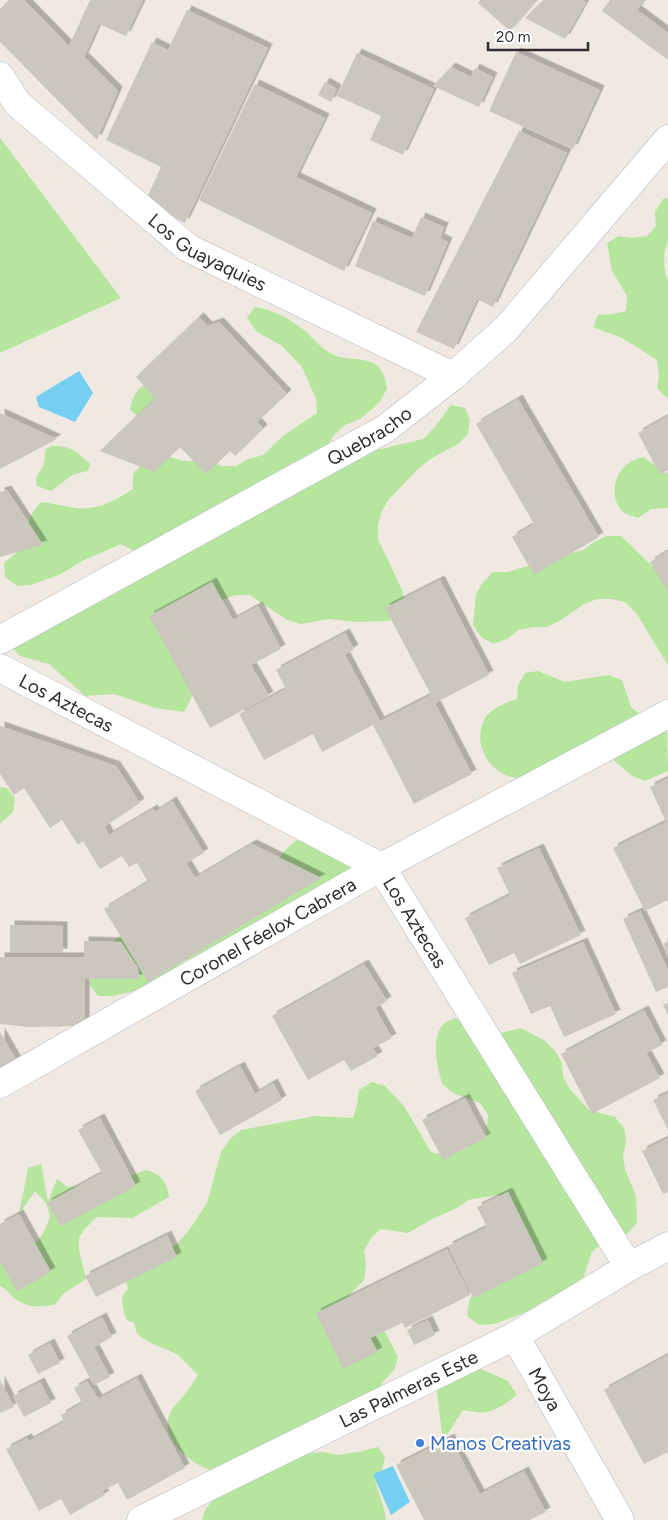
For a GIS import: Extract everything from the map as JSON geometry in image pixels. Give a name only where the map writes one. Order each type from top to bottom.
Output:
[{"type":"street","name":"Los Guayaquies","points":[[0,76],[17,104],[188,248],[453,376]]},
{"type":"street","name":"Quebracho","points":[[0,640],[385,429],[453,376],[506,329],[668,139]]},
{"type":"street","name":"Los Aztecas","points":[[0,668],[382,867],[628,1267]]},
{"type":"street","name":"Coronel Féelox Cabrera","points":[[0,1084],[382,867],[668,714]]},
{"type":"street","name":"Las Palmeras Este","points":[[141,1520],[515,1336],[628,1267],[668,1246]]},
{"type":"street","name":"Moya","points":[[515,1336],[620,1520]]},
{"type":"green space","points":[[0,138],[121,298],[0,353]]},
{"type":"green space","points":[[668,198],[668,242],[664,262],[668,281],[668,399],[657,388],[659,376],[657,360],[622,338],[593,327],[598,315],[626,311],[627,296],[612,271],[607,243],[619,236],[633,238],[647,236],[656,226],[655,212],[663,199]]},
{"type":"green space","points":[[255,307],[275,312],[287,318],[330,353],[339,357],[371,362],[379,367],[385,379],[387,389],[380,401],[360,419],[345,425],[334,435],[326,447],[368,452],[423,439],[451,405],[465,408],[470,420],[468,434],[458,444],[420,467],[389,499],[382,511],[378,524],[378,539],[402,590],[405,603],[401,617],[387,621],[357,622],[328,619],[301,624],[287,620],[250,595],[236,595],[221,600],[191,699],[184,712],[156,708],[114,694],[85,696],[49,664],[20,656],[9,645],[134,551],[121,544],[82,561],[59,575],[31,585],[17,586],[5,577],[4,563],[15,554],[23,541],[32,513],[41,502],[77,508],[102,505],[133,489],[133,474],[143,463],[168,456],[182,461],[209,461],[222,466],[236,466],[248,459],[263,455],[283,436],[317,413],[316,399],[302,367],[282,346],[256,331],[247,318]]},
{"type":"green space","points":[[155,381],[168,388],[141,420],[130,409],[133,398],[140,388]]},
{"type":"green space","points":[[52,446],[69,448],[82,456],[90,464],[88,471],[74,474],[51,491],[37,486],[36,480],[44,464],[46,449]]},
{"type":"green space","points":[[643,457],[666,473],[668,472],[668,508],[651,509],[638,518],[626,514],[618,506],[615,485],[617,477],[626,465]]},
{"type":"green space","points":[[607,536],[621,536],[652,566],[668,576],[668,665],[636,613],[625,602],[611,599],[597,599],[584,604],[547,627],[518,630],[507,639],[493,644],[481,637],[473,625],[476,594],[483,582],[493,572],[507,572],[583,550]]},
{"type":"green space","points":[[538,671],[565,682],[608,675],[622,680],[631,707],[642,716],[667,730],[668,771],[645,781],[632,776],[610,757],[528,778],[508,776],[492,766],[480,741],[485,717],[493,710],[517,699],[518,685],[525,673]]},
{"type":"green space","points":[[0,787],[7,788],[15,798],[13,812],[0,824]]},
{"type":"green space","points":[[339,834],[354,838],[362,844],[371,867],[185,961],[139,990],[113,996],[98,996],[89,984],[93,971],[107,947],[128,929],[278,859],[291,844],[304,837]]},
{"type":"green space","points":[[455,1018],[493,1035],[521,1028],[545,1041],[555,1051],[562,1063],[563,1077],[569,1088],[589,1110],[615,1117],[624,1128],[626,1142],[623,1156],[625,1169],[636,1196],[637,1223],[628,1233],[602,1243],[592,1252],[583,1279],[522,1314],[494,1324],[479,1325],[467,1316],[469,1302],[510,1202],[497,1195],[468,1200],[457,1208],[432,1219],[408,1233],[380,1229],[371,1238],[364,1251],[366,1265],[364,1280],[349,1295],[361,1330],[372,1329],[385,1332],[398,1357],[394,1370],[381,1384],[386,1398],[226,1472],[211,1470],[194,1462],[186,1457],[173,1442],[169,1434],[168,1425],[172,1410],[198,1375],[177,1354],[149,1342],[137,1334],[134,1323],[127,1320],[123,1308],[123,1296],[128,1289],[124,1274],[162,1249],[176,1245],[190,1229],[207,1203],[221,1152],[230,1139],[241,1130],[315,1116],[353,1118],[359,1090],[372,1082],[385,1086],[404,1106],[431,1152],[452,1154],[464,1150],[481,1136],[486,1138],[488,1115],[480,1103],[453,1093],[442,1084],[436,1055],[436,1040],[442,1026]]},
{"type":"green space","points":[[41,1164],[48,1202],[57,1179],[67,1187],[81,1186],[109,1190],[133,1175],[146,1170],[163,1179],[167,1186],[169,1197],[132,1218],[97,1217],[84,1230],[79,1239],[80,1254],[86,1279],[63,1294],[56,1304],[44,1306],[28,1305],[18,1301],[0,1286],[0,1241],[37,1242],[45,1230],[50,1216],[46,1203],[35,1191],[19,1214],[28,1168]]},
{"type":"green space","points":[[466,1368],[481,1369],[508,1381],[517,1395],[492,1411],[472,1412],[463,1410],[443,1441],[437,1392],[439,1378]]},
{"type":"green space","points":[[378,1447],[385,1457],[382,1470],[375,1480],[386,1520],[202,1520],[205,1510],[214,1499],[304,1454],[323,1452],[338,1455]]},
{"type":"water","points":[[79,371],[93,393],[75,422],[39,407],[36,397]]},
{"type":"water","points":[[393,1466],[410,1502],[391,1515],[373,1474]]},
{"type":"building","points":[[9,0],[24,0],[69,46],[90,0],[143,0],[126,36],[99,24],[84,57],[118,91],[97,140],[0,42],[0,9]]},
{"type":"building","points":[[480,0],[537,0],[510,31],[478,3]]},
{"type":"building","points":[[544,0],[582,0],[586,2],[565,39],[525,18]]},
{"type":"building","points":[[610,0],[644,0],[637,10],[668,33],[668,60],[602,11]]},
{"type":"building","points":[[187,10],[268,48],[185,223],[144,204],[161,167],[106,140],[152,42],[168,50]]},
{"type":"building","points":[[516,52],[600,90],[573,149],[489,111]]},
{"type":"building","points":[[357,53],[434,89],[403,155],[370,140],[381,116],[337,96]]},
{"type":"building","points":[[451,67],[471,77],[475,68],[493,77],[479,107],[433,86]]},
{"type":"building","points":[[325,82],[337,89],[331,102],[318,95]]},
{"type":"building","points":[[255,84],[325,118],[296,177],[372,213],[344,271],[199,200]]},
{"type":"building","points":[[519,131],[567,153],[493,307],[477,299],[454,349],[416,332]]},
{"type":"building","points":[[421,217],[444,227],[440,238],[448,242],[425,296],[355,266],[373,221],[412,238]]},
{"type":"building","points":[[199,317],[208,326],[219,322],[287,394],[257,422],[263,429],[235,456],[230,451],[206,474],[180,447],[154,472],[100,451],[155,398],[136,377]]},
{"type":"building","points":[[518,399],[599,537],[534,575],[512,537],[534,524],[476,424]]},
{"type":"building","points":[[0,413],[57,439],[0,469]]},
{"type":"building","points":[[668,416],[668,470],[660,475],[638,433]]},
{"type":"building","points":[[7,490],[43,545],[0,557],[0,492]]},
{"type":"building","points":[[668,551],[668,593],[650,562]]},
{"type":"building","points":[[440,580],[489,675],[435,703],[472,774],[414,804],[373,725],[322,752],[313,734],[264,760],[239,714],[286,689],[276,670],[345,633],[354,649],[345,655],[380,721],[431,695],[385,608]]},
{"type":"building","points":[[212,582],[233,620],[258,606],[281,649],[251,665],[269,696],[210,728],[149,616]]},
{"type":"building","points":[[0,726],[116,766],[140,803],[95,833],[105,827],[109,835],[153,809],[155,812],[172,801],[204,853],[186,863],[195,878],[252,844],[321,878],[148,982],[104,909],[148,882],[137,863],[129,867],[122,856],[100,869],[83,841],[78,845],[62,820],[50,828],[24,788],[14,795],[0,774]]},
{"type":"building","points":[[668,778],[668,900],[645,911],[613,848],[666,822],[650,787]]},
{"type":"building","points":[[539,848],[581,935],[520,964],[514,953],[489,965],[465,918],[510,895],[497,868]]},
{"type":"building","points":[[640,911],[668,970],[668,987],[656,992],[623,919]]},
{"type":"building","points":[[10,925],[63,926],[63,953],[10,953]]},
{"type":"building","points":[[84,941],[121,942],[138,968],[139,979],[85,979],[85,1026],[29,1027],[0,1024],[0,957],[84,957]]},
{"type":"building","points":[[668,941],[668,956],[663,944]]},
{"type":"building","points":[[583,942],[616,1014],[564,1037],[550,1006],[531,1014],[512,973]]},
{"type":"building","points":[[364,964],[387,1001],[375,1008],[392,1038],[373,1048],[378,1056],[351,1071],[344,1060],[308,1080],[272,1016]]},
{"type":"building","points":[[668,1003],[668,1015],[663,1005]]},
{"type":"building","points":[[644,1010],[662,1045],[646,1053],[660,1078],[592,1114],[561,1054]]},
{"type":"building","points":[[0,1032],[21,1068],[0,1080]]},
{"type":"building","points":[[240,1066],[255,1094],[273,1083],[282,1100],[220,1135],[195,1091]]},
{"type":"building","points":[[668,1093],[668,1130],[653,1100]]},
{"type":"building","points":[[465,1098],[486,1138],[443,1160],[422,1120]]},
{"type":"building","points":[[100,1118],[136,1186],[61,1226],[47,1203],[102,1173],[78,1130]]},
{"type":"building","points":[[668,1138],[668,1192],[663,1194],[642,1151]]},
{"type":"building","points":[[508,1192],[543,1263],[473,1298],[448,1246],[487,1227],[477,1207]]},
{"type":"building","points":[[19,1214],[51,1272],[17,1291],[0,1262],[0,1224]]},
{"type":"building","points":[[167,1235],[177,1257],[96,1297],[85,1276]]},
{"type":"building","points":[[447,1249],[470,1295],[405,1328],[395,1308],[402,1323],[370,1338],[378,1352],[343,1369],[316,1313]]},
{"type":"building","points":[[102,1317],[112,1337],[94,1347],[110,1377],[94,1385],[67,1336]]},
{"type":"building","points":[[428,1320],[435,1335],[414,1345],[407,1330]]},
{"type":"building","points":[[50,1343],[60,1363],[38,1374],[28,1355]]},
{"type":"building","points":[[668,1355],[668,1452],[644,1464],[604,1390]]},
{"type":"building","points":[[137,1378],[185,1468],[127,1500],[118,1483],[102,1491],[105,1495],[70,1515],[61,1499],[39,1511],[6,1449],[27,1438],[29,1441],[64,1422],[61,1415],[82,1403],[74,1388],[87,1381],[98,1399]]},
{"type":"building","points":[[0,1380],[14,1407],[0,1413]]},
{"type":"building","points":[[40,1382],[51,1403],[24,1417],[13,1396]]},
{"type":"building","points":[[450,1438],[480,1494],[524,1471],[546,1512],[530,1520],[424,1520],[396,1465]]},
{"type":"place","name":"Manos Creativas","points":[[420,1443]]}]
